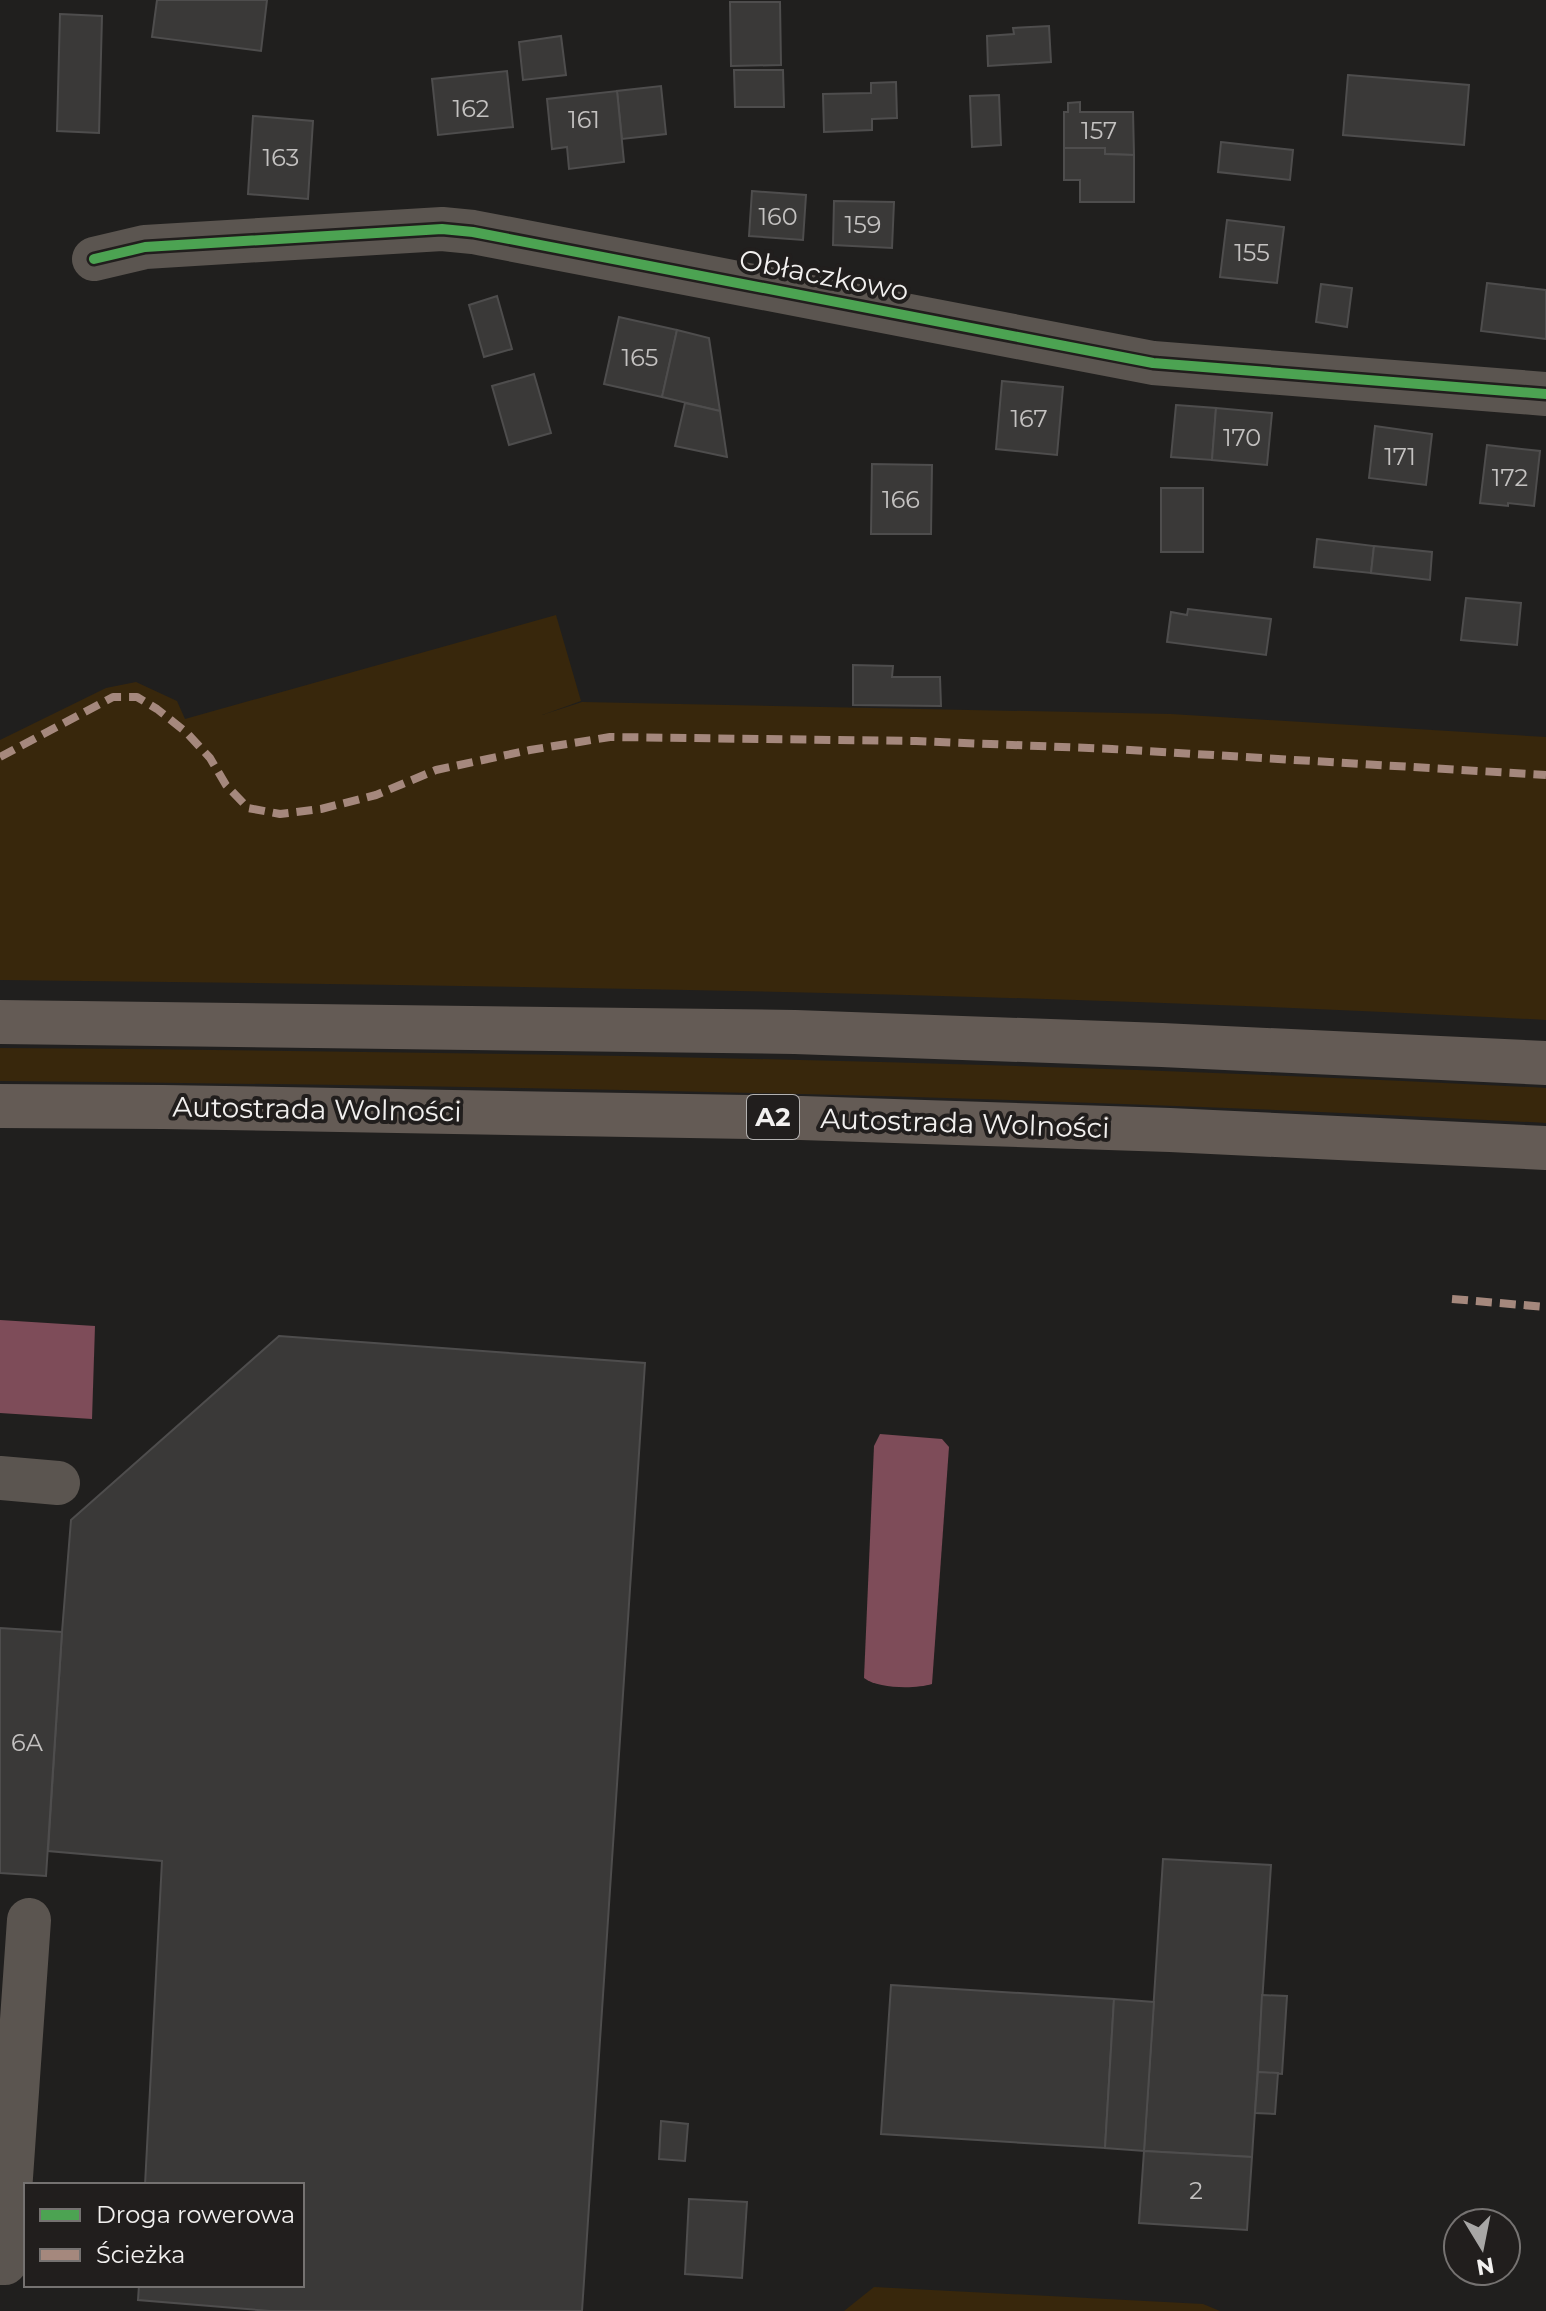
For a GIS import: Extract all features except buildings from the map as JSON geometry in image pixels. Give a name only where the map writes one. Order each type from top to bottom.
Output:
[{"type":"highway","points":[[0,1022],[811,1033],[1546,1063]]},
{"type":"highway","name":"Autostrada Wolności","points":[[0,1106],[801,1118],[1170,1130],[1546,1148]]},
{"type":"street","name":"Obłaczkowo","points":[[94,259],[145,247],[442,229],[473,232],[1153,363],[1546,394]]},
{"type":"street","points":[[0,1478],[58,1483]]},
{"type":"street","points":[[0,2263],[5,2263],[29,1920]]},
{"type":"shaded area","points":[[556,615],[581,701],[542,715],[582,702],[1171,714],[1546,737],[1546,1020],[966,997],[0,980],[0,740],[106,688],[136,682],[177,701],[185,719]]},
{"type":"shaded area","points":[[0,1048],[773,1059],[1160,1071],[1546,1088],[1546,1123],[1160,1105],[773,1093],[0,1081]]},
{"type":"shaded area","points":[[0,1320],[95,1326],[92,1419],[0,1413]]},
{"type":"shaded area","points":[[880,1434],[942,1439],[949,1447],[932,1684],[925,1686],[887,1686],[864,1678],[874,1446]]},
{"type":"shaded area","points":[[874,2287],[1203,2304],[1220,2311],[844,2311]]},
{"type":"marked path","points":[[0,757],[113,697],[137,697],[187,733],[210,758],[226,785],[248,808],[280,814],[321,809],[376,795],[436,770],[610,737],[916,741],[1112,749],[1546,775]]},
{"type":"marked path","points":[[1452,1299],[1546,1307]]},
{"type":"cycle path","points":[[94,259],[145,247],[442,229],[473,232],[1153,363],[1546,394]]}]
